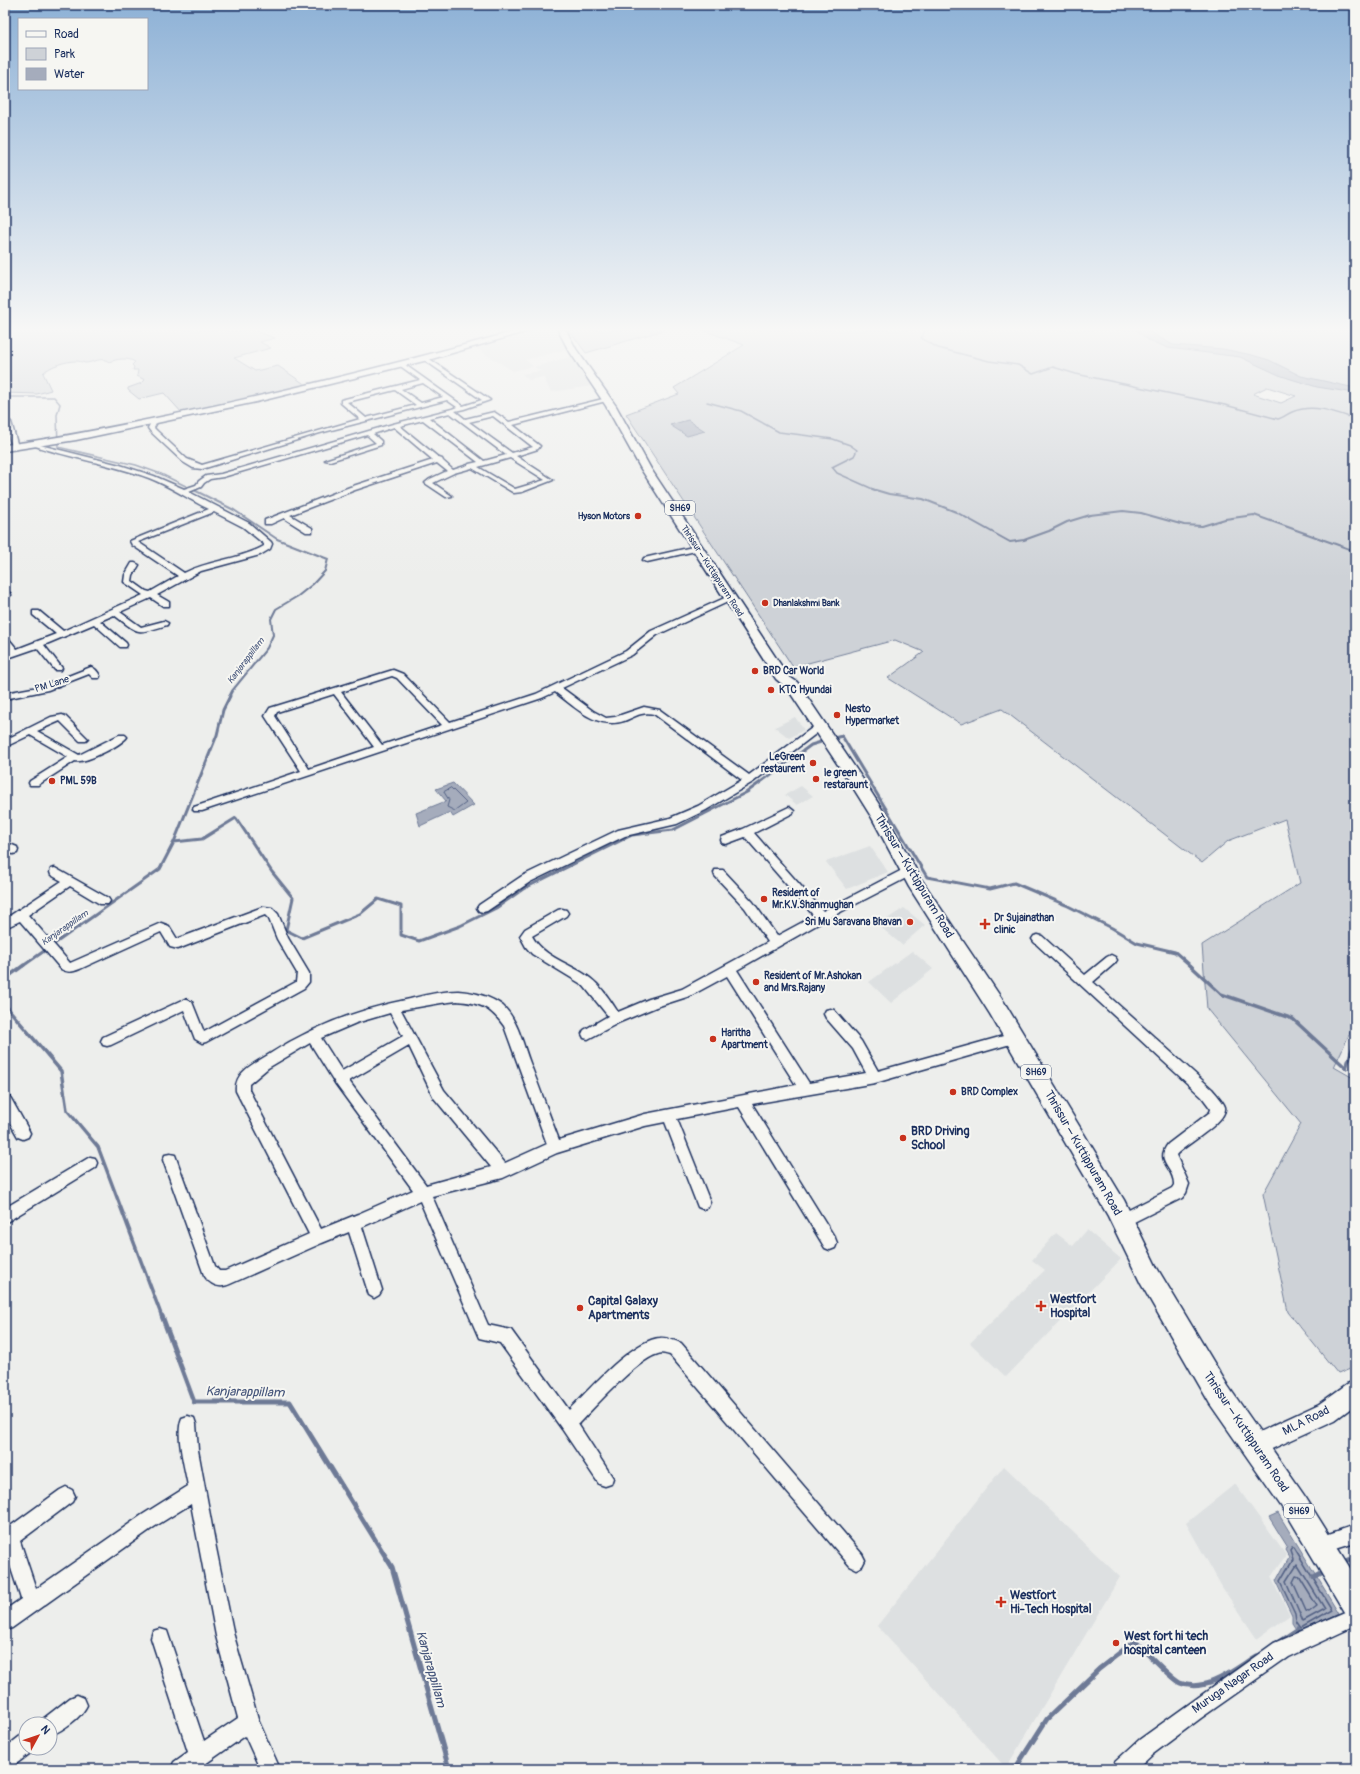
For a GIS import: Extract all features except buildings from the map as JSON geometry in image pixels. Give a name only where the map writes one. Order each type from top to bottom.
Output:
[{"type":"main road","points":[[5,448],[39,444],[191,413]]},
{"type":"main road","name":"Thrissur – Kuttippuram Road","points":[[614,413],[646,469],[729,598],[783,679],[792,685],[818,727],[864,794],[908,872],[1014,1038],[1122,1221],[1149,1276],[1186,1341],[1219,1395],[1297,1506],[1355,1602]]},
{"type":"main road","name":"Thrissur – Kuttippuram Road","points":[[621,413],[654,470],[792,677],[792,685]]},
{"type":"main road","name":"MLA Road","points":[[1254,1446],[1327,1412],[1355,1392]]},
{"type":"street","points":[[356,413],[365,420]]},
{"type":"street","points":[[155,420],[151,428],[154,433],[162,438],[183,459],[195,467],[202,467],[252,451],[391,413]]},
{"type":"street","points":[[186,492],[197,487],[201,482],[208,478],[221,476],[442,413]]},
{"type":"street","points":[[454,413],[484,434],[509,455],[550,480],[514,491],[471,465]]},
{"type":"street","points":[[508,424],[554,413]]},
{"type":"street","points":[[448,496],[428,483],[432,480],[471,465],[532,450],[537,446],[494,414],[464,421]]},
{"type":"street","points":[[424,418],[482,462]]},
{"type":"street","points":[[8,422],[15,447]]},
{"type":"street","points":[[396,426],[440,460],[452,472]]},
{"type":"street","points":[[328,460],[379,444],[379,442],[368,433]]},
{"type":"street","points":[[5,656],[62,635],[152,594],[183,576],[210,564],[257,553],[267,547],[268,544],[246,525],[186,492],[152,477],[118,466],[66,454],[39,444]]},
{"type":"street","points":[[268,522],[374,481],[440,460]]},
{"type":"street","points":[[202,467],[209,474],[208,478]]},
{"type":"street","points":[[183,576],[134,541],[215,509]]},
{"type":"street","points":[[284,515],[309,530]]},
{"type":"street","points":[[647,560],[697,548]]},
{"type":"street","points":[[135,565],[128,575],[128,582],[142,593],[152,594],[166,604]]},
{"type":"street","points":[[198,809],[539,696],[629,653],[654,633],[729,598]]},
{"type":"street","points":[[114,611],[138,629],[142,630],[164,623]]},
{"type":"street","points":[[36,613],[62,635]]},
{"type":"street","points":[[94,620],[123,645]]},
{"type":"street","points":[[5,640],[16,653]]},
{"type":"street","points":[[39,644],[58,668]]},
{"type":"street","name":"PM Lane","points":[[5,696],[45,688],[91,670],[96,676]]},
{"type":"street","points":[[307,773],[270,716],[270,713],[278,708],[389,674],[397,673],[448,727]]},
{"type":"street","points":[[556,688],[600,718],[608,721],[648,709],[656,712],[749,780]]},
{"type":"street","points":[[335,690],[380,749]]},
{"type":"street","points":[[5,744],[54,719],[62,718],[83,739]]},
{"type":"street","points":[[483,908],[526,879],[622,833],[673,821],[702,808],[749,780],[793,748],[818,727]]},
{"type":"street","points":[[30,732],[75,757],[82,759],[122,737]]},
{"type":"street","points":[[34,782],[75,757]]},
{"type":"street","points":[[726,840],[747,832],[790,811]]},
{"type":"street","points":[[747,832],[822,916]]},
{"type":"street","points":[[55,872],[104,901]]},
{"type":"street","points":[[588,1034],[616,1018],[653,1003],[686,993],[730,970],[822,916],[908,872]]},
{"type":"street","points":[[719,873],[749,905],[775,943]]},
{"type":"street","points":[[5,924],[18,917],[30,907],[70,881]]},
{"type":"street","points":[[18,917],[23,918],[65,966],[69,968],[160,927],[165,929],[174,944],[178,944],[264,911],[268,911],[274,917],[284,939],[303,973],[303,982],[300,985],[206,1037],[202,1038],[199,1035],[188,1006],[185,1004],[107,1041]]},
{"type":"street","points":[[562,913],[529,932],[526,936],[528,941],[539,952],[590,984],[616,1018]]},
{"type":"street","points":[[1038,939],[1202,1088],[1218,1106],[1218,1112],[1214,1116],[1173,1148],[1169,1153],[1173,1166],[1182,1180],[1183,1184],[1181,1189],[1177,1193],[1122,1221]]},
{"type":"street","points":[[1086,982],[1110,960]]},
{"type":"street","points":[[730,970],[806,1089]]},
{"type":"street","points":[[318,1237],[242,1091],[242,1083],[246,1077],[269,1059],[312,1036],[349,1020],[393,1007],[461,996],[476,997],[489,1002],[500,1009],[510,1024],[555,1147]]},
{"type":"street","points":[[393,1007],[411,1038],[439,1094],[503,1170]]},
{"type":"street","points":[[830,1014],[857,1045],[875,1077]]},
{"type":"street","points":[[312,1036],[340,1079],[423,1192],[484,1333],[493,1333],[505,1336],[568,1423],[605,1478]]},
{"type":"street","points":[[340,1079],[411,1038]]},
{"type":"street","points":[[170,1160],[209,1270],[212,1276],[218,1279],[225,1279],[423,1192],[503,1170],[555,1147],[617,1128],[669,1115],[742,1100],[875,1077],[1014,1038]]},
{"type":"street","points":[[742,1100],[830,1243]]},
{"type":"street","points":[[5,1101],[22,1133]]},
{"type":"street","points":[[669,1115],[703,1202]]},
{"type":"street","points":[[5,1216],[90,1163]]},
{"type":"street","points":[[354,1223],[374,1290]]},
{"type":"street","points":[[568,1423],[606,1385],[643,1352],[659,1345],[675,1349],[856,1560]]},
{"type":"street","points":[[188,1424],[190,1450],[209,1559],[230,1656],[250,1722],[270,1769]]},
{"type":"street","points":[[5,1621],[148,1521],[197,1490]]},
{"type":"street","points":[[31,1602],[8,1539],[66,1496]]},
{"type":"street","points":[[1329,1559],[1355,1534]]},
{"type":"street","name":"Muruga Nagar Road","points":[[1122,1769],[1146,1747],[1182,1720],[1281,1650],[1355,1617]]},
{"type":"street","points":[[160,1638],[199,1756]]},
{"type":"street","points":[[58,1720],[77,1705]]},
{"type":"street","points":[[181,1769],[250,1722]]},
{"type":"street","points":[[5,1760],[18,1750]]},
{"type":"shaded area","points":[[795,717],[804,730],[789,738],[775,727]]},
{"type":"shaded area","points":[[801,786],[813,796],[797,805],[785,795]]},
{"type":"shaded area","points":[[870,846],[888,872],[847,889],[826,862]]},
{"type":"shaded area","points":[[904,908],[925,925],[902,945],[878,925]]},
{"type":"shaded area","points":[[912,951],[933,969],[891,1003],[869,982]]},
{"type":"shaded area","name":"Westfort Hospital","points":[[1087,1230],[1121,1259],[1006,1377],[970,1343],[1045,1270],[1032,1260],[1056,1233],[1073,1246]]},
{"type":"shaded area","name":"Westfort Hi-Tech Hospital","points":[[1004,1466],[1120,1577],[1006,1768],[877,1626]]},
{"type":"shaded area","points":[[1235,1484],[1286,1555],[1271,1577],[1290,1615],[1257,1639],[1222,1587],[1186,1523]]},
{"type":"green space","points":[[629,413],[1355,413],[1355,1022],[1334,1067],[1355,1079],[1355,1367],[1338,1374],[1288,1312],[1263,1194],[1301,1124],[1207,1009],[1202,945],[1300,883],[1285,819],[1228,841],[1202,863],[1002,709],[961,724],[888,678],[924,652],[895,640],[793,667],[626,414]]},
{"type":"water","points":[[688,420],[705,431],[687,436],[670,425]]},
{"type":"water","points":[[453,783],[474,805],[453,817],[450,812],[420,826],[416,813],[446,801],[436,789]]},
{"type":"water","points":[[1278,1513],[1339,1613],[1299,1634],[1292,1623],[1292,1615],[1276,1581],[1289,1557],[1285,1550],[1287,1546],[1269,1517]]},
{"type":"waterway","name":"Kanjarappillam","points":[[58,413],[58,447],[136,465],[161,474],[194,490]]},
{"type":"waterway","points":[[744,413],[779,432],[833,439],[850,445],[857,450],[854,456],[832,467],[837,473],[874,490]]},
{"type":"waterway","points":[[1254,413],[1278,419],[1291,413]]},
{"type":"waterway","points":[[1335,413],[1355,419]]},
{"type":"waterway","name":"Kanjarappillam","points":[[194,490],[234,510],[277,539],[328,559],[325,571],[313,584],[298,596],[276,609],[271,619],[273,635],[267,648],[232,691],[229,697]]},
{"type":"waterway","points":[[874,490],[889,494],[923,499],[956,512],[1010,542],[1024,540],[1049,531],[1067,522],[1090,515],[1123,511],[1141,513],[1184,525],[1202,526],[1225,519],[1254,515],[1355,551]]},
{"type":"waterway","name":"Kanjarappillam","points":[[174,842],[217,735],[223,710],[230,696]]},
{"type":"waterway","points":[[834,738],[842,736],[927,877],[990,889],[1014,883],[1066,905],[1112,928],[1137,943],[1175,952],[1191,966]]},
{"type":"waterway","points":[[174,842],[202,839],[236,818],[272,872],[293,898],[286,930],[302,938],[360,914],[378,899],[401,906],[401,935],[419,941],[460,926],[496,908],[523,889],[632,835],[673,830],[747,792],[811,745],[821,742]]},
{"type":"waterway","name":"Kanjarappillam","points":[[23,966],[160,869],[174,842]]},
{"type":"waterway","name":"Kanjarappillam","points":[[5,979],[24,965]]},
{"type":"waterway","points":[[1190,965],[1221,994],[1293,1019],[1346,1068],[1355,1040]]},
{"type":"waterway","name":"Kanjarappillam","points":[[5,1005],[61,1071],[67,1110],[98,1147],[162,1317]]},
{"type":"waterway","name":"Kanjarappillam","points":[[162,1316],[194,1402],[290,1402],[392,1567],[449,1769]]},
{"type":"waterway","points":[[1343,1562],[1355,1557]]},
{"type":"waterway","points":[[1313,1577],[1324,1571]]},
{"type":"waterway","points":[[1280,1641],[1298,1629]]},
{"type":"waterway","points":[[1015,1769],[1047,1719],[1099,1669],[1135,1641],[1176,1681],[1190,1686],[1210,1683],[1230,1673],[1256,1656]]},
{"type":"place","name":"Hyson Motors","points":[[638,516]]},
{"type":"place","name":"Dhanlakshmi Bank","points":[[765,603]]},
{"type":"place","name":"BRD Car World","points":[[755,671]]},
{"type":"place","name":"KTC Hyundai","points":[[771,690]]},
{"type":"place","name":"Nesto Hypermarket","points":[[837,715]]},
{"type":"place","name":"LeGreen restaurent","points":[[813,763]]},
{"type":"place","name":"le green restaraunt","points":[[816,779]]},
{"type":"place","name":"PML 59B","points":[[52,781]]},
{"type":"place","name":"Resident of Mr.K.V.Shanmughan","points":[[764,899]]},
{"type":"place","name":"Sri Mu Saravana Bhavan","points":[[910,922]]},
{"type":"place","name":"Dr Sujainathan clinic","points":[[985,924]]},
{"type":"place","name":"Resident of Mr.Ashokan and Mrs.Rajany","points":[[756,982]]},
{"type":"place","name":"Haritha Apartment","points":[[713,1039]]},
{"type":"place","name":"BRD Complex","points":[[953,1092]]},
{"type":"place","name":"BRD Driving School","points":[[903,1138]]},
{"type":"place","name":"Westfort Hospital","points":[[1041,1306]]},
{"type":"place","name":"Capital Galaxy Apartments","points":[[580,1308]]},
{"type":"place","name":"Westfort Hi-Tech Hospital","points":[[1001,1602]]},
{"type":"place","name":"West fort hi tech hospital canteen","points":[[1116,1643]]}]
